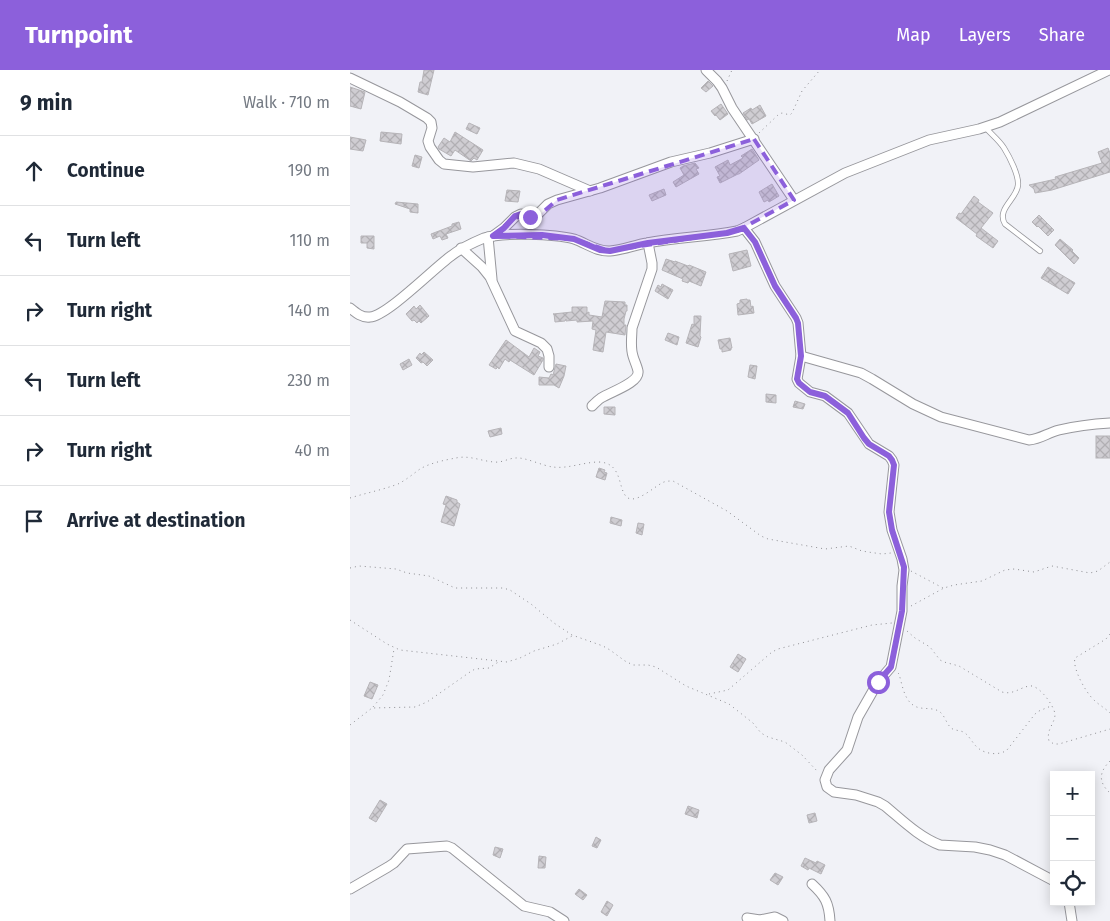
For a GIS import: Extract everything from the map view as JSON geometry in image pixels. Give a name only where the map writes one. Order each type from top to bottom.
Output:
[{"type":"street","points":[[706,70],[722,88],[732,108],[794,200]]},
{"type":"street","points":[[490,237],[542,235],[574,239],[600,250],[610,251],[648,243],[727,233],[744,228],[845,174],[929,140],[1000,122],[1109,70]]},
{"type":"street","points":[[350,78],[400,102],[427,118],[431,122],[432,128],[428,141],[430,147],[444,164],[474,167],[514,163],[539,169],[590,191]]},
{"type":"street","points":[[350,308],[362,316],[378,315],[461,248],[490,237],[504,228],[515,216],[521,214],[535,217],[545,206],[552,202],[590,191],[671,162],[710,153],[754,139]]},
{"type":"street","points":[[744,228],[755,242],[775,286],[796,318],[801,356],[797,379],[799,383],[810,392],[825,396],[848,413],[869,444],[889,456],[894,465],[889,512],[892,530],[904,567],[902,611],[891,667],[878,682],[858,717],[847,750],[829,770],[825,780],[827,787],[834,792],[856,795],[878,802],[923,837],[936,844],[975,847],[1005,854],[1050,879]]},
{"type":"street","points":[[490,237],[492,282]]},
{"type":"street","points":[[592,406],[601,398],[630,383],[637,376],[638,372],[631,348],[632,328],[652,269],[648,243]]},
{"type":"street","points":[[461,248],[482,267],[492,282],[516,331],[547,348],[550,356],[549,368]]},
{"type":"street","points":[[801,356],[861,373],[913,404],[941,417],[1029,440],[1037,440],[1059,430],[1090,424],[1110,423]]},
{"type":"street","points":[[350,889],[394,863],[408,849],[447,846],[524,906],[550,912],[564,921]]},
{"type":"street","points":[[812,884],[827,902],[830,921]]},
{"type":"street","points":[[1070,906],[1072,921]]},
{"type":"street","points":[[747,918],[760,920],[775,917],[783,921]]},
{"type":"lane","points":[[985,127],[1003,147],[1017,175],[1017,191],[1003,211],[1003,220],[1005,224],[1040,250]]},
{"type":"path","points":[[722,88],[732,70]]},
{"type":"path","points":[[754,139],[779,114],[790,115],[792,113],[802,91],[820,70]]},
{"type":"path","points":[[350,498],[399,483],[427,466],[458,457],[494,462],[518,457],[552,467],[599,462],[614,469],[625,495],[633,500],[667,481],[673,481],[727,511],[768,539],[825,549],[849,546],[862,551],[882,554],[899,552]]},
{"type":"path","points":[[902,611],[944,588],[982,581],[1005,570],[1014,569],[1034,572],[1052,566],[1090,573],[1098,572],[1110,562]]},
{"type":"path","points":[[350,568],[359,566],[396,569],[407,573],[429,576],[455,588],[503,588],[510,590],[572,635],[603,646],[625,661],[633,664],[656,666],[686,686],[729,704],[753,723],[760,733],[785,742],[802,755],[825,780]]},
{"type":"path","points":[[904,567],[944,588]]},
{"type":"path","points":[[350,620],[400,650],[507,662],[520,658],[534,650],[556,644],[572,635]]},
{"type":"path","points":[[708,694],[728,690],[778,649],[872,625],[900,623],[909,633],[930,647],[940,660],[959,666],[1002,692],[1012,693],[1029,686],[1042,691],[1052,706],[1055,716],[1048,734],[1049,741],[1054,744],[1110,729]]},
{"type":"path","points":[[1110,634],[1106,639],[1075,658],[1074,662],[1088,694],[1110,713]]},
{"type":"path","points":[[350,725],[372,708],[383,695],[389,680],[395,648]]},
{"type":"path","points":[[372,708],[416,707],[427,702],[470,672],[489,668],[501,661]]},
{"type":"path","points":[[891,667],[899,674],[906,696],[914,706],[940,712],[950,727],[964,732],[977,747],[994,754],[1004,753],[1035,714],[1052,706]]},
{"type":"path","points":[[1110,761],[1101,772],[1104,786],[1110,794]]},
{"type":"highlighted area","points":[[754,139],[794,200],[737,231],[609,251],[574,239],[493,236],[515,217],[535,219],[557,200]]},
{"type":"building","points":[[424,70],[434,70],[428,95],[418,92]]},
{"type":"building","points":[[708,81],[713,86],[706,92],[701,88]]},
{"type":"building","points":[[350,87],[365,92],[361,109],[350,106]]},
{"type":"building","points":[[721,104],[728,114],[720,120],[711,111]]},
{"type":"building","points":[[760,105],[766,116],[752,124],[743,113]]},
{"type":"building","points":[[469,123],[480,128],[477,134],[466,129]]},
{"type":"building","points":[[381,132],[402,134],[401,144],[380,141]]},
{"type":"building","points":[[455,132],[483,150],[477,160],[474,158],[471,161],[455,150],[451,156],[439,149],[438,147],[444,138],[450,142]]},
{"type":"building","points":[[350,137],[366,140],[363,151],[350,149]]},
{"type":"building","points":[[1108,148],[1110,153],[1110,172],[1052,190],[1035,193],[1034,189],[1029,185],[1056,179],[1055,177],[1102,163],[1098,152]]},
{"type":"building","points":[[752,149],[759,160],[739,174],[720,183],[717,177],[720,176],[715,167],[728,160],[730,165],[743,158],[741,156]]},
{"type":"building","points":[[415,155],[422,157],[419,168],[412,166]]},
{"type":"building","points":[[695,163],[699,168],[696,169],[699,174],[676,187],[673,182],[684,175],[680,168]]},
{"type":"building","points":[[772,184],[779,196],[769,202],[768,200],[764,202],[759,192]]},
{"type":"building","points":[[664,189],[666,195],[652,201],[649,195]]},
{"type":"building","points":[[507,190],[520,191],[518,202],[505,201]]},
{"type":"building","points":[[974,196],[979,200],[978,202],[993,213],[981,228],[998,241],[993,248],[956,218]]},
{"type":"building","points":[[396,202],[418,204],[418,213],[410,212],[410,209],[395,204]]},
{"type":"building","points":[[1039,215],[1054,230],[1048,236],[1032,222]]},
{"type":"building","points":[[459,222],[461,229],[446,234],[448,238],[442,240],[440,236],[433,239],[431,234]]},
{"type":"building","points":[[361,236],[374,236],[374,249],[367,248],[367,243],[361,243]]},
{"type":"building","points":[[1060,239],[1079,258],[1074,264],[1055,245]]},
{"type":"building","points":[[747,250],[751,266],[733,271],[729,254]]},
{"type":"building","points":[[666,259],[706,272],[701,286],[689,281],[688,283],[682,281],[683,279],[662,270]]},
{"type":"building","points":[[1048,267],[1075,283],[1068,294],[1041,278]]},
{"type":"building","points":[[662,284],[673,290],[668,299],[655,291],[658,285],[661,287]]},
{"type":"building","points":[[740,300],[750,300],[751,307],[753,306],[754,313],[738,315],[737,304],[740,303]]},
{"type":"building","points":[[605,301],[625,302],[627,311],[624,319],[624,325],[626,325],[625,335],[606,332],[603,352],[593,350],[596,330],[592,329],[593,321],[577,322],[577,320],[566,321],[566,319],[565,321],[555,322],[553,314],[572,312],[572,307],[587,307],[589,315],[602,317]]},
{"type":"building","points":[[420,305],[429,316],[421,323],[419,321],[417,323],[414,320],[412,321],[406,314],[414,306],[416,309]]},
{"type":"building","points":[[694,316],[701,316],[701,337],[698,347],[686,343],[692,324],[694,325]]},
{"type":"building","points":[[668,333],[679,337],[677,345],[665,340]]},
{"type":"building","points":[[730,338],[731,350],[722,352],[718,340]]},
{"type":"building","points":[[506,340],[529,357],[534,348],[540,352],[538,356],[543,358],[543,360],[534,375],[510,360],[509,362],[505,359],[499,369],[489,365]]},
{"type":"building","points":[[424,352],[433,360],[427,366],[416,358],[420,353],[421,355]]},
{"type":"building","points":[[409,359],[412,365],[403,370],[400,364]]},
{"type":"building","points":[[556,364],[566,366],[559,388],[554,385],[539,385],[539,377],[549,378],[551,374],[553,375]]},
{"type":"building","points":[[750,365],[757,366],[755,379],[748,377]]},
{"type":"building","points":[[766,394],[776,395],[776,403],[766,402]]},
{"type":"building","points":[[795,401],[805,404],[803,409],[793,407]]},
{"type":"building","points":[[604,407],[615,407],[615,415],[604,414]]},
{"type":"building","points":[[501,428],[502,434],[490,437],[488,431]]},
{"type":"building","points":[[1096,436],[1110,436],[1110,458],[1096,458]]},
{"type":"building","points":[[599,468],[607,473],[605,480],[596,477]]},
{"type":"building","points":[[446,496],[457,500],[460,504],[454,526],[441,522],[446,505],[443,504]]},
{"type":"building","points":[[611,517],[622,520],[621,526],[610,523]]},
{"type":"building","points":[[638,523],[644,524],[642,535],[636,533]]},
{"type":"building","points":[[738,654],[746,659],[738,672],[730,667]]},
{"type":"building","points":[[370,682],[378,685],[372,699],[364,696]]},
{"type":"building","points":[[380,800],[387,804],[376,822],[369,818]]},
{"type":"building","points":[[688,806],[699,810],[697,818],[685,814]]},
{"type":"building","points":[[815,813],[817,821],[809,823],[807,815]]},
{"type":"building","points":[[596,837],[601,840],[597,848],[592,846]]},
{"type":"building","points":[[495,847],[503,849],[500,858],[493,855]]},
{"type":"building","points":[[539,856],[546,857],[545,868],[538,868]]},
{"type":"building","points":[[805,858],[825,865],[821,874],[801,866]]},
{"type":"building","points":[[775,873],[783,877],[778,885],[770,880]]},
{"type":"building","points":[[579,889],[587,895],[583,900],[575,894]]},
{"type":"building","points":[[607,901],[613,905],[607,916],[601,912]]},
{"type":"route","points":[[530,217],[521,214],[515,216],[493,236],[542,235],[574,239],[600,250],[610,251],[648,243],[727,233],[744,228],[752,237],[775,286],[798,323],[801,356],[797,379],[799,383],[810,392],[825,396],[848,413],[869,444],[889,456],[894,465],[889,512],[892,530],[904,567],[902,611],[891,667],[878,682]]}]
